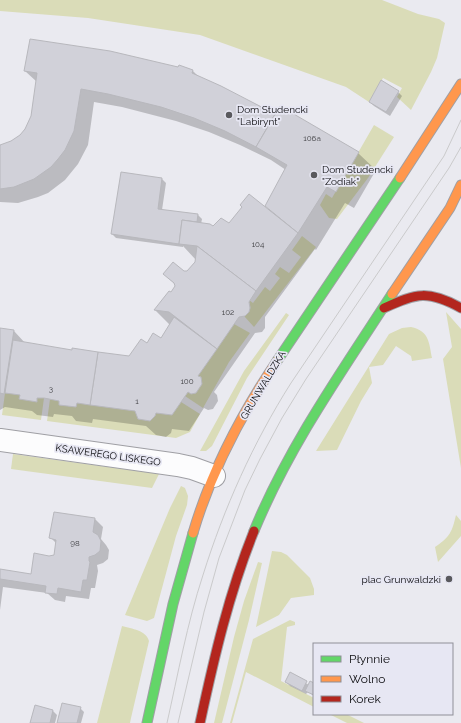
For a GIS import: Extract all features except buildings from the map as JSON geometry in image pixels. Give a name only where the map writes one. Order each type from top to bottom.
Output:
[{"type":"street","name":"GRUNWALDZKA","points":[[147,723],[173,604],[195,527],[214,476],[236,429],[266,377],[366,229],[461,84]]},
{"type":"street","points":[[200,723],[221,634],[239,571],[267,500],[305,429],[450,208],[461,185]]},
{"type":"street","points":[[384,308],[414,296],[425,295],[444,299],[461,308]]},
{"type":"street","name":"KSAWEREGO LISKEGO","points":[[0,440],[178,465],[192,468],[214,476]]},
{"type":"green space","points":[[0,0],[382,0],[418,14],[439,19],[445,23],[437,58],[411,110],[397,97],[402,88],[383,78],[369,102],[346,87],[200,35],[88,18],[0,11]]},
{"type":"green space","points":[[374,125],[394,137],[368,178],[337,219],[329,218],[320,205],[326,194],[332,198]]},
{"type":"green space","points":[[302,236],[316,247],[254,327],[244,316],[250,310],[249,300],[253,303],[265,287],[270,291],[280,278],[275,274],[280,267],[289,273],[301,257],[292,250]]},
{"type":"green space","points":[[446,312],[461,329],[461,468],[443,359],[452,347]]},
{"type":"green space","points":[[286,313],[289,315],[247,378],[212,446],[206,451],[200,451],[244,371]]},
{"type":"green space","points":[[234,324],[250,333],[229,362],[203,408],[185,396],[188,392],[191,394],[196,393],[202,384],[201,377],[198,376]]},
{"type":"green space","points":[[411,327],[425,334],[429,342],[432,358],[412,361],[411,356],[396,346],[383,365],[369,367],[372,383],[361,401],[337,450],[316,451],[389,334],[402,328]]},
{"type":"green space","points":[[5,393],[20,395],[20,399],[37,401],[37,398],[44,398],[41,420],[2,415]]},
{"type":"green space","points":[[50,399],[59,401],[59,405],[76,407],[77,403],[135,411],[138,419],[150,421],[156,413],[172,415],[181,402],[200,414],[190,432],[176,438],[47,421]]},
{"type":"green space","points":[[13,454],[159,474],[152,488],[11,469]]},
{"type":"green space","points":[[181,486],[185,488],[188,496],[187,505],[176,536],[154,618],[147,621],[125,615],[170,508]]},
{"type":"green space","points":[[456,515],[461,521],[461,536],[438,562],[435,547],[450,534]]},
{"type":"green space","points":[[272,551],[281,552],[287,555],[310,578],[314,589],[314,595],[291,598],[279,615],[256,627]]},
{"type":"green space","points":[[258,562],[262,563],[249,620],[222,723],[214,723],[234,637],[244,601]]},
{"type":"green space","points":[[290,620],[295,622],[295,625],[287,627],[281,681],[313,697],[313,706],[246,672],[232,723],[230,723],[253,639]]},
{"type":"green space","points":[[122,626],[142,632],[149,641],[130,723],[97,723]]},
{"type":"green space","points":[[331,715],[348,715],[364,723],[347,723]]},
{"type":"tram line","points":[[167,723],[187,630],[197,593],[220,525],[252,452],[291,383],[444,156],[461,120]]},
{"type":"tram line","points":[[178,723],[204,612],[219,558],[245,490],[260,459],[282,418],[306,379],[449,168],[461,147]]},
{"type":"traffic: fast","points":[[277,361],[400,178]]},
{"type":"traffic: fast","points":[[254,531],[283,469],[300,439],[336,380],[392,294]]},
{"type":"traffic: fast","points":[[147,723],[173,604],[193,533]]},
{"type":"traffic: slow","points":[[400,178],[461,84]]},
{"type":"traffic: slow","points":[[392,294],[450,208],[461,185]]},
{"type":"traffic: slow","points":[[193,533],[200,510],[218,465],[240,422],[277,361]]},
{"type":"traffic: jam","points":[[384,308],[405,299],[422,296],[440,298],[461,308]]},
{"type":"traffic: jam","points":[[200,723],[230,602],[254,531]]},
{"type":"place","name":"Dom Studencki \"Labirynt\"","points":[[229,115]]},
{"type":"place","name":"Dom Studencki \"Zodiak\"","points":[[314,175]]},
{"type":"place","name":"plac Grunwaldzki","points":[[449,579]]}]
